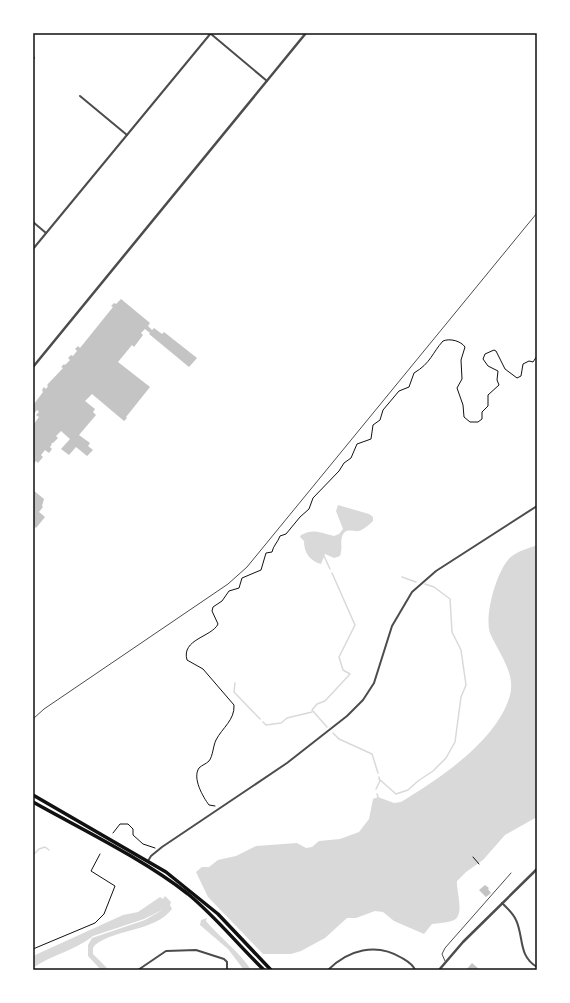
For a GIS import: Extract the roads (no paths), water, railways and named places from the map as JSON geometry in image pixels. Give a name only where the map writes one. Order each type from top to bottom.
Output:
[{"type":"main road","points":[[33,795],[166,872],[205,902],[271,970]]},
{"type":"main road","points":[[33,802],[86,831],[175,885],[214,918],[264,970]]},
{"type":"street","points":[[33,249],[210,33],[267,80]]},
{"type":"street","points":[[33,367],[306,33]]},
{"type":"street","points":[[80,96],[127,135]]},
{"type":"street","points":[[33,222],[46,233]]},
{"type":"street","points":[[148,861],[158,850],[287,763],[347,716],[366,696],[374,683],[392,626],[412,592],[436,571],[537,506]]},
{"type":"street","points":[[439,970],[502,903],[537,869]]},
{"type":"street","points":[[502,903],[516,919],[525,956],[537,967]]},
{"type":"street","points":[[328,970],[345,956],[364,950],[374,949],[395,954],[412,965],[415,970]]},
{"type":"street","points":[[138,970],[166,951],[196,950],[224,959],[227,962],[227,970]]},
{"type":"lane","points":[[33,719],[44,709],[228,584],[247,567],[537,213]]},
{"type":"lane","points":[[446,962],[442,954],[445,948],[512,873]]},
{"type":"waterway","points":[[324,556],[330,569]]},
{"type":"waterway","points":[[327,727],[312,710],[317,704],[325,701],[350,674],[343,670],[339,657],[355,625],[332,573]]},
{"type":"waterway","points":[[402,577],[416,582]]},
{"type":"waterway","points":[[379,779],[396,794],[408,790],[433,771],[446,758],[455,742],[461,697],[466,685],[461,650],[452,632],[450,599],[434,587],[425,584]]},
{"type":"waterway","points":[[235,683],[234,692],[260,719]]},
{"type":"waterway","points":[[263,722],[266,725],[281,723],[287,718],[312,712]]},
{"type":"waterway","points":[[333,733],[339,739],[372,754],[378,773]]},
{"type":"waterway","points":[[376,789],[380,781],[379,777]]},
{"type":"waterway","points":[[33,855],[39,849],[45,847],[49,850]]}]
